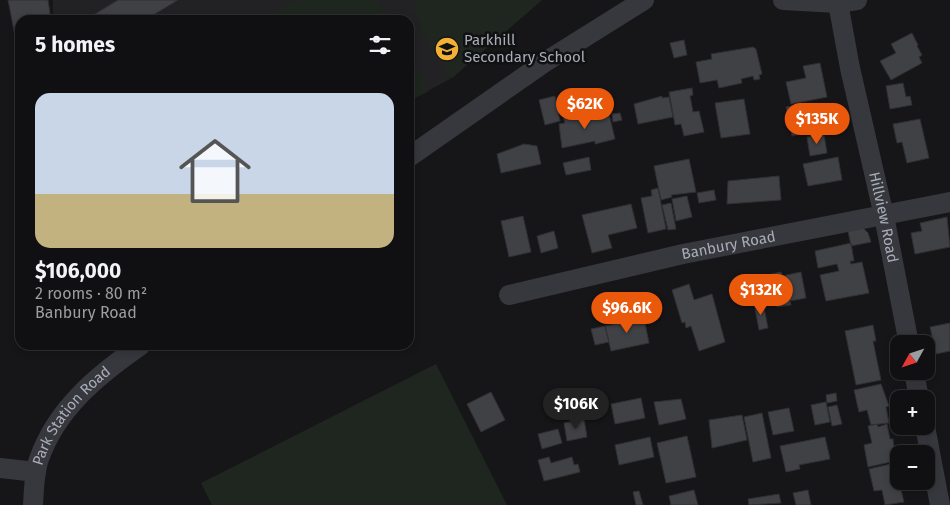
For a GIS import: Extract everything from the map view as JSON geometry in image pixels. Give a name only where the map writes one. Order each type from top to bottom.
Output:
[{"type":"street","points":[[414,154],[545,62],[644,0]]},
{"type":"street","points":[[783,0],[847,2]]},
{"type":"street","name":"Hillview Road","points":[[847,2],[850,68],[884,216],[907,335]]},
{"type":"street","name":"Banbury Road","points":[[509,295],[683,254],[950,202]]},
{"type":"street","name":"Park Station Road","points":[[33,505],[39,460],[53,427],[74,401],[110,367],[134,350]]},
{"type":"street","points":[[927,435],[940,505]]},
{"type":"street","points":[[0,468],[36,472]]},
{"type":"shaded area","name":"Parkhill Secondary School","points":[[53,0],[542,0],[452,78],[414,98],[414,15],[53,15]]},
{"type":"shaded area","points":[[295,0],[378,0],[386,15],[270,15]]},
{"type":"shaded area","points":[[414,0],[542,0],[452,78],[423,32]]},
{"type":"shaded area","points":[[414,63],[429,91],[414,98]]},
{"type":"shaded area","points":[[436,364],[507,505],[212,505],[201,483]]},
{"type":"building","points":[[8,0],[48,0],[50,15],[15,15],[15,36]]},
{"type":"building","points":[[118,0],[178,0],[153,15],[93,15]]},
{"type":"building","points":[[912,33],[922,55],[919,57],[922,63],[891,80],[880,61],[896,53],[891,44]]},
{"type":"building","points":[[684,40],[687,55],[674,58],[670,43]]},
{"type":"building","points":[[753,47],[756,49],[762,74],[759,75],[760,79],[754,80],[753,76],[741,79],[742,83],[719,88],[717,80],[700,83],[696,62],[712,59],[711,54]]},
{"type":"building","points":[[820,63],[827,97],[791,104],[786,82],[806,78],[803,66]]},
{"type":"building","points":[[903,83],[906,97],[910,96],[912,105],[890,109],[886,86]]},
{"type":"building","points":[[692,88],[693,95],[690,96],[693,112],[699,111],[704,132],[684,136],[681,124],[675,125],[669,92]]},
{"type":"building","points":[[555,96],[560,121],[545,125],[539,100]]},
{"type":"building","points":[[662,96],[662,98],[669,97],[673,117],[638,124],[634,104]]},
{"type":"building","points":[[744,99],[750,134],[721,138],[715,103]]},
{"type":"building","points":[[803,104],[807,121],[790,125],[786,107]]},
{"type":"building","points":[[579,110],[581,122],[609,114],[615,139],[595,144],[595,141],[562,148],[559,124],[565,123],[562,113]]},
{"type":"building","points":[[620,113],[622,120],[613,122],[612,114]]},
{"type":"building","points":[[920,119],[929,158],[907,163],[902,142],[897,143],[893,124]]},
{"type":"building","points":[[799,125],[801,134],[792,136],[790,126]]},
{"type":"building","points":[[824,135],[827,153],[810,156],[807,137]]},
{"type":"building","points":[[524,144],[537,146],[541,164],[501,173],[497,154]]},
{"type":"building","points":[[589,157],[591,170],[566,175],[563,163]]},
{"type":"building","points":[[838,157],[842,180],[808,186],[803,164]]},
{"type":"building","points":[[689,159],[696,192],[671,195],[672,197],[661,200],[654,166]]},
{"type":"building","points":[[779,176],[781,200],[727,204],[728,181]]},
{"type":"building","points":[[658,188],[666,229],[648,233],[641,198],[652,196],[651,190]]},
{"type":"building","points":[[714,190],[716,200],[699,203],[697,193]]},
{"type":"building","points":[[687,196],[692,217],[676,221],[672,199]]},
{"type":"building","points":[[671,203],[676,229],[668,230],[662,205]]},
{"type":"building","points":[[631,204],[637,228],[608,235],[612,248],[592,253],[582,215]]},
{"type":"building","points":[[523,216],[531,252],[509,257],[501,221]]},
{"type":"building","points":[[947,217],[950,247],[915,254],[911,233],[922,231],[920,223]]},
{"type":"building","points":[[863,228],[868,233],[871,242],[851,246],[848,231]]},
{"type":"building","points":[[554,231],[558,248],[541,253],[537,236]]},
{"type":"building","points":[[851,243],[854,261],[850,261],[851,264],[862,262],[869,293],[826,301],[820,275],[839,271],[837,264],[818,268],[815,251]]},
{"type":"building","points":[[781,272],[782,276],[801,272],[806,298],[790,301],[791,305],[777,307],[771,274]]},
{"type":"building","points":[[689,284],[694,300],[712,294],[725,342],[699,351],[691,326],[686,328],[685,322],[682,323],[672,290]]},
{"type":"building","points":[[763,302],[768,328],[759,330],[754,303]]},
{"type":"building","points":[[644,318],[649,343],[611,351],[605,326]]},
{"type":"building","points":[[950,323],[950,351],[936,354],[935,335],[932,335],[930,327]]},
{"type":"building","points":[[873,325],[876,341],[873,341],[881,380],[856,385],[845,331]]},
{"type":"building","points":[[605,326],[609,342],[595,345],[591,329]]},
{"type":"building","points":[[881,384],[889,406],[886,407],[889,423],[871,425],[867,410],[859,412],[854,390]]},
{"type":"building","points":[[491,392],[505,420],[481,432],[467,404]]},
{"type":"building","points":[[836,393],[837,401],[827,403],[826,395]]},
{"type":"building","points":[[641,398],[645,418],[615,424],[611,404]]},
{"type":"building","points":[[681,399],[686,419],[659,425],[654,402]]},
{"type":"building","points":[[826,402],[830,422],[815,425],[811,405]]},
{"type":"building","points":[[837,405],[842,424],[832,426],[828,407]]},
{"type":"building","points":[[789,408],[794,431],[773,435],[768,412]]},
{"type":"building","points":[[762,413],[771,458],[753,462],[744,417]]},
{"type":"building","points":[[742,415],[747,440],[712,448],[709,420]]},
{"type":"building","points":[[584,419],[587,437],[567,441],[564,423]]},
{"type":"building","points":[[877,424],[878,427],[887,424],[890,439],[893,439],[894,445],[890,445],[890,462],[868,467],[864,445],[872,443],[868,426]]},
{"type":"building","points":[[558,429],[562,443],[542,449],[538,434]]},
{"type":"building","points":[[687,436],[696,477],[666,483],[657,443]]},
{"type":"building","points":[[650,437],[654,457],[619,465],[615,445]]},
{"type":"building","points":[[825,437],[830,459],[799,465],[800,469],[786,472],[780,446]]},
{"type":"building","points":[[549,457],[551,463],[572,457],[574,465],[578,464],[580,472],[544,481],[538,460]]},
{"type":"building","points":[[890,464],[890,490],[901,490],[904,502],[885,505],[882,490],[874,491],[869,469]]},
{"type":"building","points":[[694,490],[698,505],[671,505],[669,496]]},
{"type":"building","points":[[808,490],[811,505],[796,505],[793,493]]},
{"type":"building","points":[[639,491],[643,505],[636,505],[633,492]]},
{"type":"building","points":[[779,494],[781,503],[749,505],[748,499]]},
{"type":"place","name":"Parkhill Secondary School","points":[[447,49]]}]
